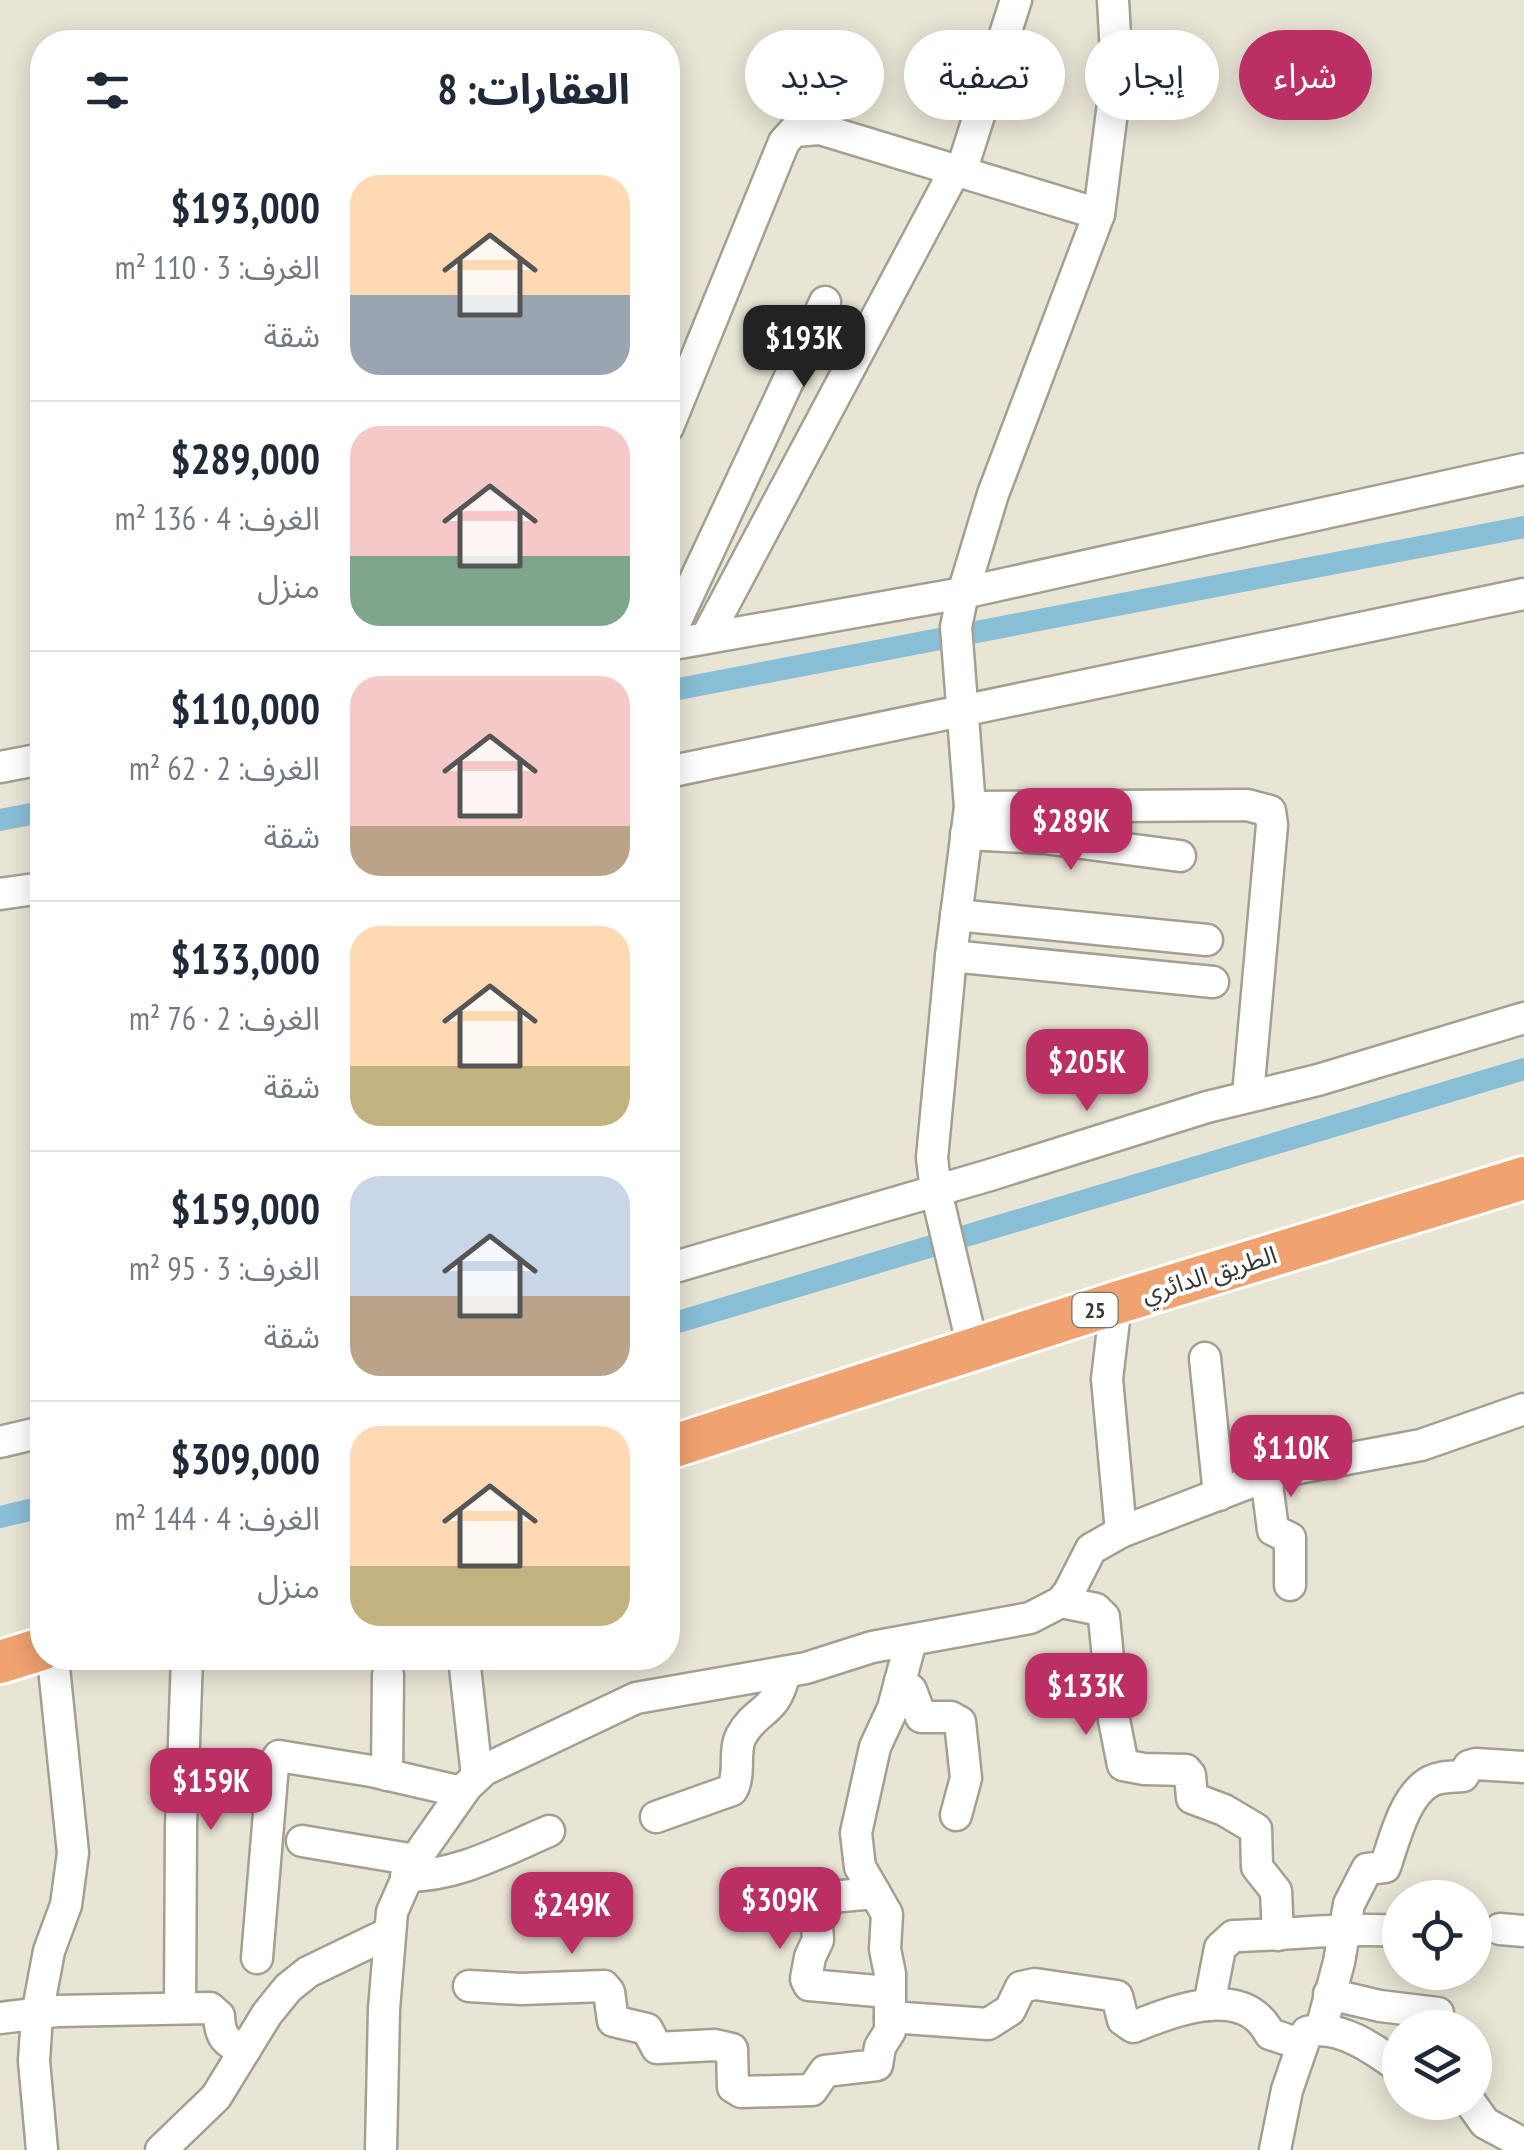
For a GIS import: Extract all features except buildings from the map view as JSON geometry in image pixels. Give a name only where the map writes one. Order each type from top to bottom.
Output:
[{"type":"highway","name":"الطريق الدائري","points":[[680,1417],[964,1309],[1524,1158]]},
{"type":"highway","name":"الطريق الدائري","points":[[680,1444],[1116,1303],[1524,1178]]},
{"type":"highway","points":[[0,1634],[30,1625]]},
{"type":"highway","points":[[0,1662],[30,1653]]},
{"type":"street","points":[[706,638],[958,171],[1016,0]]},
{"type":"street","points":[[964,1309],[938,1202],[932,1158],[968,820],[956,627],[993,494],[1099,214],[1117,72],[1113,0]]},
{"type":"street","points":[[680,399],[787,136],[805,128],[820,129],[1099,214]]},
{"type":"street","points":[[680,616],[824,302]]},
{"type":"street","points":[[680,641],[963,594],[1524,469]]},
{"type":"street","points":[[680,769],[962,698],[1524,594]]},
{"type":"street","points":[[0,767],[30,761]]},
{"type":"street","points":[[968,820],[1247,805],[1270,811],[1272,825],[1248,1096]]},
{"type":"street","points":[[968,820],[1044,838],[1180,856]]},
{"type":"street","points":[[0,894],[30,890]]},
{"type":"street","points":[[956,915],[1207,940]]},
{"type":"street","points":[[951,956],[1213,982]]},
{"type":"street","points":[[680,1266],[938,1202],[1248,1096],[1318,1080],[1524,1018]]},
{"type":"street","points":[[1116,1303],[1107,1379],[1121,1532]]},
{"type":"street","points":[[1205,1358],[1219,1494]]},
{"type":"street","points":[[381,2150],[380,2090],[392,1912],[410,1868],[470,1784],[500,1761],[636,1698],[785,1672],[872,1647],[1016,1622],[1043,1613],[1070,1592],[1091,1549],[1121,1532],[1266,1476],[1421,1445],[1524,1409]]},
{"type":"street","points":[[0,1442],[30,1435]]},
{"type":"street","points":[[1266,1476],[1273,1530],[1290,1538],[1290,1585]]},
{"type":"street","points":[[1060,1602],[1096,1609],[1104,1616],[1114,1720],[1123,1764],[1131,1768],[1186,1770],[1194,1800],[1224,1810],[1256,1829],[1258,1871],[1276,1891],[1278,1935]]},
{"type":"street","points":[[469,1986],[604,1986],[608,1989],[613,2021],[648,2029],[657,2048],[732,2049],[732,2083],[741,2092],[812,2090],[825,2072],[874,2066],[880,2047],[889,2036],[888,1914],[860,1866],[856,1833],[876,1747],[893,1708],[911,1641]]},
{"type":"street","points":[[42,2150],[34,2062],[37,2014],[49,1950],[66,1905],[73,1853],[55,1670]]},
{"type":"street","points":[[180,2008],[181,1826],[188,1670]]},
{"type":"street","points":[[465,1670],[470,1784]]},
{"type":"street","points":[[656,1817],[732,1790],[741,1736],[776,1700],[785,1672]]},
{"type":"street","points":[[387,1775],[388,1675]]},
{"type":"street","points":[[900,1681],[911,1690],[922,1717],[952,1717],[960,1722],[966,1778],[956,1816]]},
{"type":"street","points":[[257,1958],[276,1759],[287,1755],[387,1775],[470,1784]]},
{"type":"street","points":[[1275,2150],[1284,2099],[1329,1994],[1349,1904],[1366,1871],[1385,1868],[1397,1827],[1423,1786],[1444,1777],[1463,1776],[1476,1764],[1524,1766]]},
{"type":"street","points":[[302,1841],[444,1874],[549,1831]]},
{"type":"street","points":[[875,1893],[820,1898],[816,1908],[818,1940],[806,1979],[809,1985],[988,2024],[1010,2010],[1021,1987],[1034,1984],[1117,1996],[1123,2020],[1133,2027],[1176,2010],[1233,2005],[1262,2020],[1270,2034],[1369,2045],[1382,2055]]},
{"type":"street","points":[[1210,2005],[1216,1962],[1226,1940],[1233,1936],[1382,1931]]},
{"type":"street","points":[[161,2150],[216,2097],[276,2000],[288,1988],[308,1972],[389,1933]]},
{"type":"street","points":[[1329,1994],[1419,2010]]},
{"type":"street","points":[[0,2018],[57,2011],[210,2008],[215,2011],[219,2034],[245,2050]]},
{"type":"street","points":[[1484,2120],[1524,2144]]},
{"type":"waterway","points":[[680,689],[1524,527]]},
{"type":"waterway","points":[[0,820],[30,814]]},
{"type":"waterway","points":[[680,1321],[1524,1069]]},
{"type":"waterway","points":[[0,1517],[30,1510]]}]
